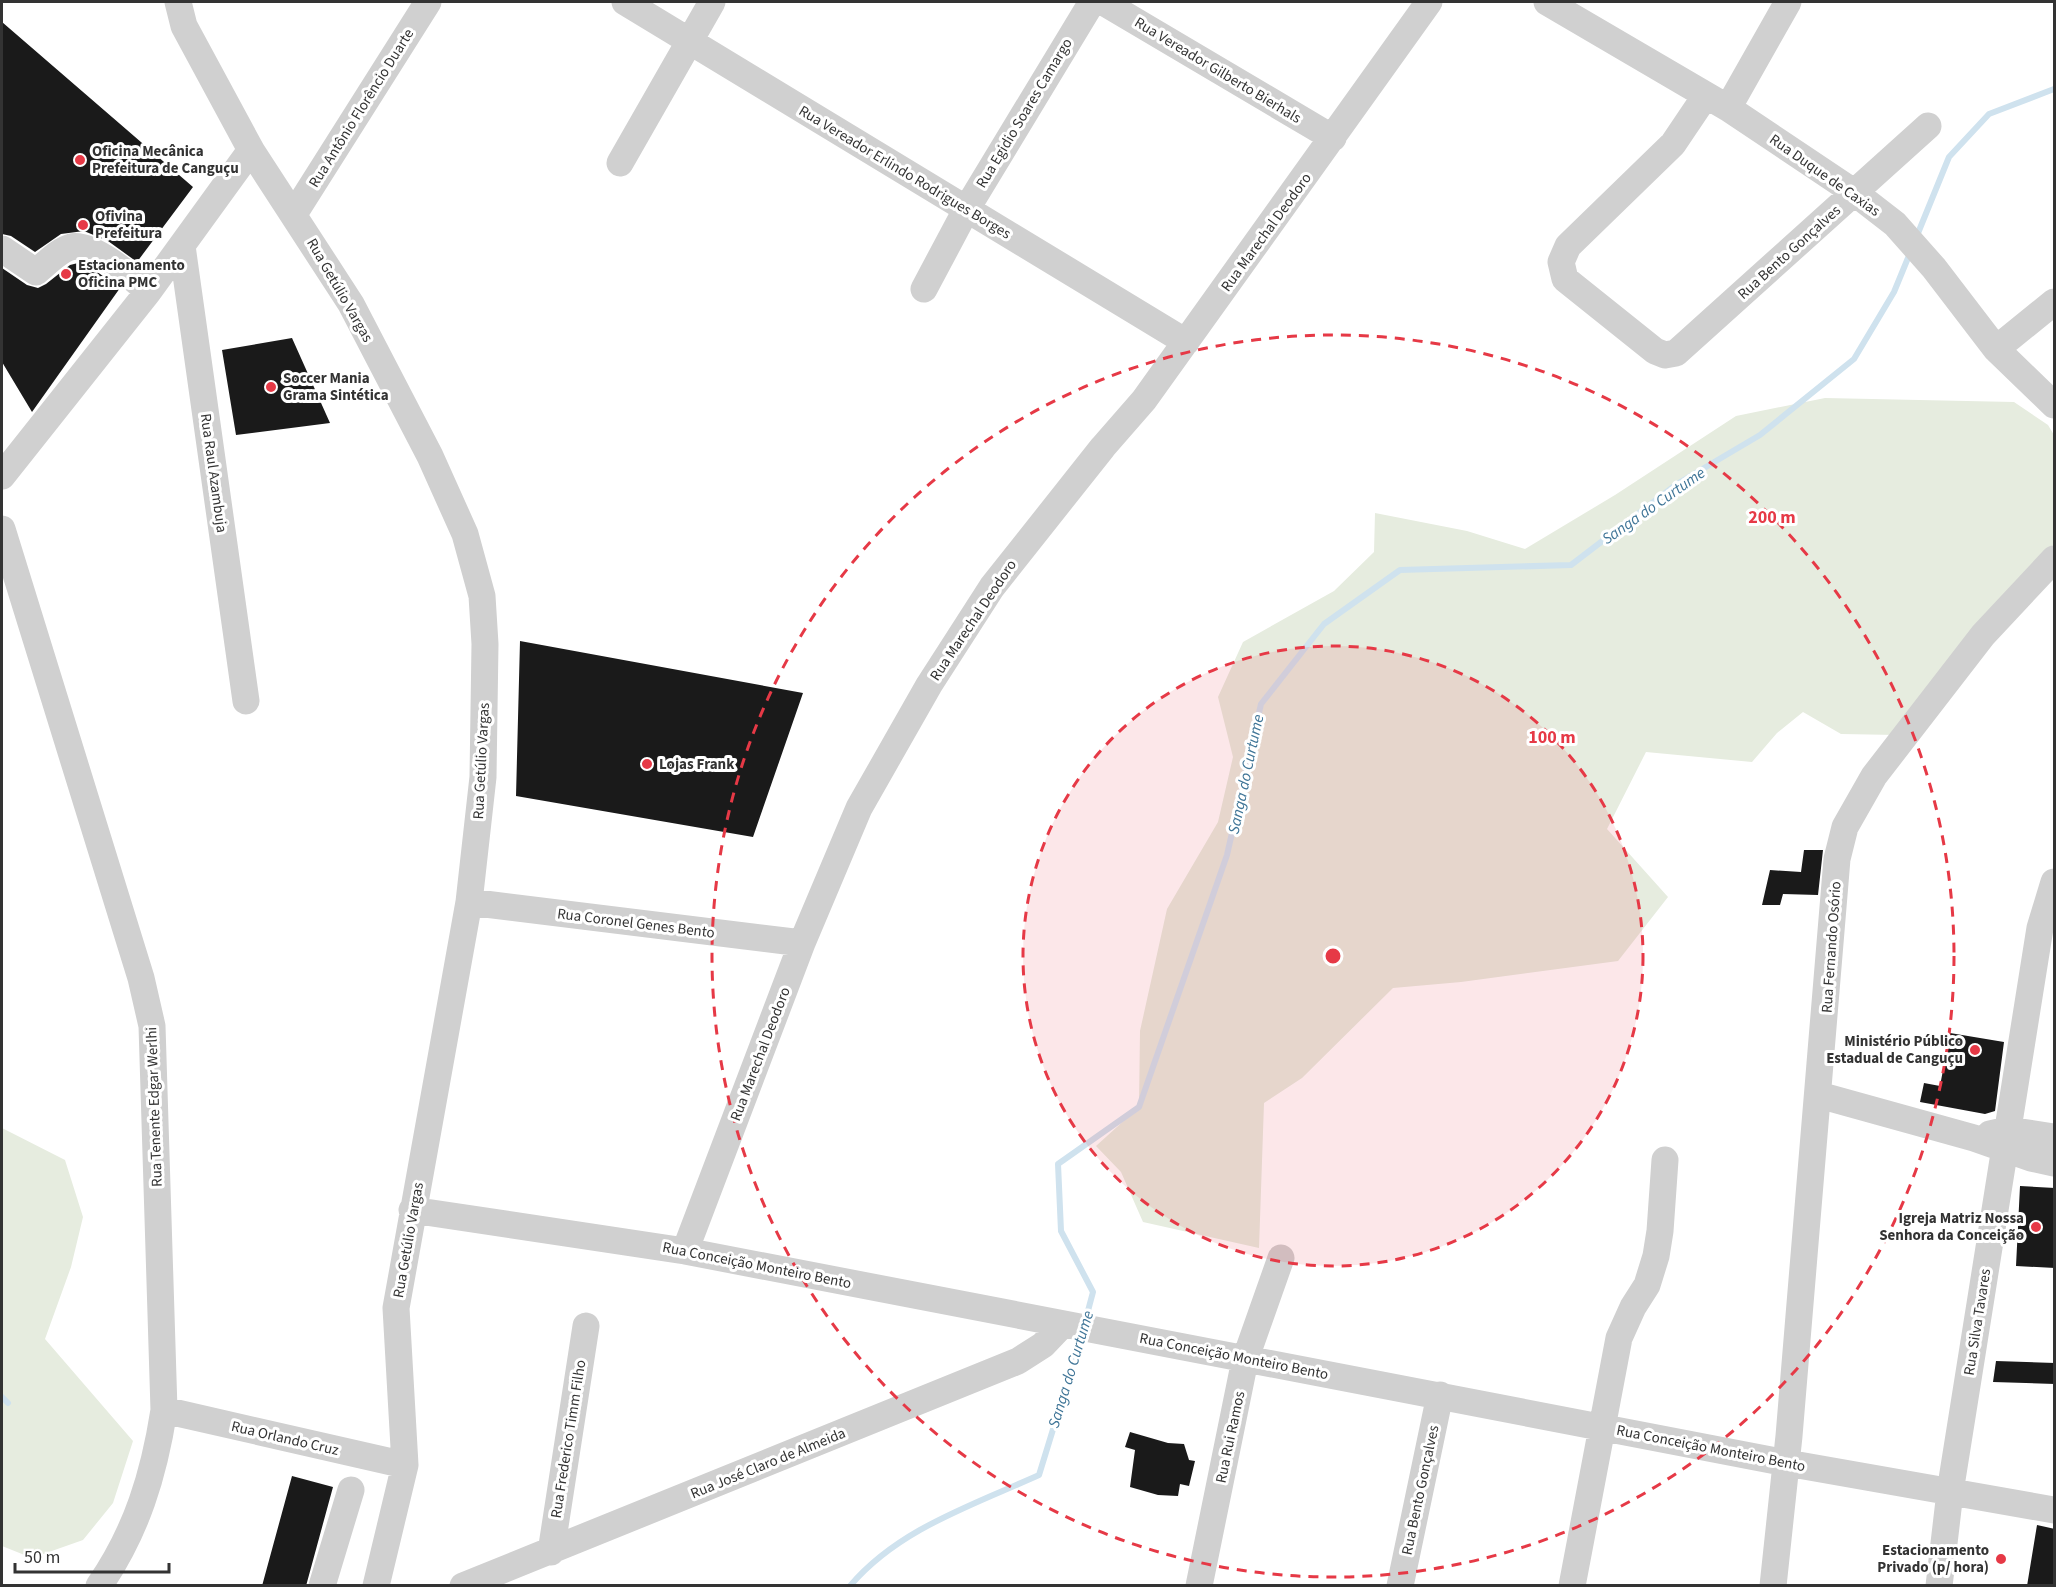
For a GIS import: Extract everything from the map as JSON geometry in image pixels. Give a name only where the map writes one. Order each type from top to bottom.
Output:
[{"type":"street","name":"Rua Getúlio Vargas","points":[[178,2],[184,26],[251,150],[351,304],[430,456],[465,534],[482,596],[485,644],[483,777],[469,902],[396,1308],[405,1466],[376,1586]]},
{"type":"street","name":"Rua Antônio Florêncio Duarte","points":[[294,214],[428,2]]},
{"type":"street","name":"Rua Vereador Erlindo Rodrigues Borges","points":[[625,2],[1186,342]]},
{"type":"street","points":[[620,163],[712,2]]},
{"type":"street","name":"Rua Egidio Soares Camargo","points":[[924,289],[966,210],[1092,2]]},
{"type":"street","name":"Rua Vereador Gilberto Bierhals","points":[[1103,2],[1333,138]]},
{"type":"street","name":"Rua Marechal Deodoro","points":[[685,1251],[802,943],[859,808],[936,675],[992,587],[1095,456],[1144,400],[1429,2]]},
{"type":"street","name":"Rua Duque de Caxias","points":[[1547,2],[1717,101],[1855,193],[1895,224],[1934,268],[1996,349],[2055,405]]},
{"type":"street","points":[[1717,101],[1788,2]]},
{"type":"street","name":"Rua Bento Gonçalves","points":[[1717,101],[1568,246],[1561,262],[1565,279],[1655,351],[1665,355],[1676,353],[1928,126]]},
{"type":"street","points":[[2,476],[148,292],[251,150]]},
{"type":"street","name":"Rua Raul Azambuja","points":[[182,246],[246,701]]},
{"type":"street","points":[[2,249],[36,272],[68,248],[84,248],[130,274],[148,292]]},
{"type":"street","points":[[1996,349],[2055,302]]},
{"type":"street","name":"Rua Tenente Edgar Werlhi","points":[[2,529],[141,978],[152,1026],[164,1410],[155,1467],[136,1517],[99,1586]]},
{"type":"street","name":"Rua Fernando Osório","points":[[1773,1586],[1787,1463],[1820,1095],[1838,859],[1845,826],[1874,777],[1983,635],[2055,559]]},
{"type":"street","name":"Rua Silva Tavares","points":[[1939,1586],[1950,1492],[2040,928],[2055,882]]},
{"type":"street","name":"Rua Coronel Genes Bento","points":[[469,902],[802,943]]},
{"type":"street","points":[[1820,1095],[1974,1138],[2006,1140],[2055,1137]]},
{"type":"street","points":[[2006,1140],[2055,1163]]},
{"type":"street","points":[[1572,1586],[1619,1338],[1632,1307],[1647,1285],[1656,1256],[1665,1160]]},
{"type":"street","name":"Rua Conceição Monteiro Bento","points":[[412,1210],[685,1251],[1787,1463],[2055,1509]]},
{"type":"street","name":"Rua Rui Ramos","points":[[1199,1586],[1245,1360],[1281,1258]]},
{"type":"street","name":"Rua José Claro de Almeida","points":[[463,1586],[1018,1361],[1043,1345],[1067,1325]]},
{"type":"street","name":"Rua Frederico Timm Filho","points":[[551,1552],[586,1326]]},
{"type":"street","name":"Rua Bento Gonçalves","points":[[1400,1586],[1440,1395]]},
{"type":"street","name":"Rua Orlando Cruz","points":[[164,1410],[405,1466]]},
{"type":"street","points":[[322,1586],[351,1490]]},
{"type":"shaded area","points":[[1825,398],[2014,402],[2048,425],[2054,435],[2054,544],[1897,735],[1841,734],[1803,712],[1777,733],[1752,762],[1646,752],[1607,829],[1668,897],[1618,961],[1461,982],[1393,988],[1302,1078],[1264,1103],[1259,1248],[1143,1222],[1121,1172],[1096,1146],[1139,1107],[1140,1031],[1167,909],[1218,822],[1233,757],[1218,697],[1243,642],[1334,591],[1374,552],[1375,513],[1467,531],[1525,549],[1615,495],[1736,416]]},
{"type":"shaded area","points":[[2,1128],[65,1160],[83,1217],[71,1267],[45,1339],[133,1441],[113,1503],[83,1540],[32,1558],[2,1546]]},
{"type":"building","name":"Ofivina Prefeitura","points":[[2,22],[193,187],[137,262],[108,241],[84,231],[61,234],[35,252],[11,236],[2,234]]},
{"type":"building","points":[[78,263],[93,269],[120,288],[32,412],[2,362],[2,268],[27,285],[38,288],[70,265]]},
{"type":"building","name":"Soccer Mania Grama Sintética","points":[[292,338],[330,423],[236,435],[222,350]]},
{"type":"building","name":"Lojas Frank","points":[[520,641],[803,693],[753,837],[516,796]]},
{"type":"building","points":[[1804,850],[1823,850],[1818,895],[1783,894],[1780,905],[1762,905],[1770,870],[1801,872]]},
{"type":"building","points":[[1950,1033],[2004,1042],[1995,1111],[1985,1114],[1920,1102],[1924,1083],[1940,1086]]},
{"type":"building","name":"Igreja Matriz Nossa Senhora da Conceição","points":[[2020,1186],[2055,1188],[2055,1268],[2016,1266]]},
{"type":"building","points":[[1996,1361],[2055,1363],[2055,1384],[1993,1382]]},
{"type":"building","points":[[1130,1432],[1168,1443],[1184,1444],[1189,1460],[1195,1461],[1189,1486],[1180,1484],[1178,1496],[1158,1495],[1130,1487],[1135,1450],[1125,1447]]},
{"type":"building","points":[[292,1476],[333,1487],[306,1586],[262,1586]]},
{"type":"building","points":[[2037,1525],[2055,1529],[2055,1586],[2027,1586]]},
{"type":"waterway","name":"Sanga do Curtume","points":[[1916,238],[1949,157],[1989,114],[2054,89]]},
{"type":"waterway","name":"Sanga do Curtume","points":[[1085,1322],[1093,1292],[1061,1231],[1058,1164],[1139,1107],[1227,855],[1261,704],[1324,624],[1400,570],[1571,565],[1677,484],[1760,435],[1854,359],[1894,292],[1910,253]]},
{"type":"waterway","name":"Sanga do Curtume","points":[[850,1586],[869,1566],[913,1534],[963,1508],[1039,1475],[1082,1335]]},
{"type":"waterway","points":[[2,1397],[8,1403]]},
{"type":"place","name":"Oficina Mecânica Prefeitura de Canguçu","points":[[80,160]]},
{"type":"place","name":"Ofivina Prefeitura","points":[[83,225]]},
{"type":"place","name":"Estacionamento Oficina PMC","points":[[66,274]]},
{"type":"place","name":"Soccer Mania Grama Sintética","points":[[271,387]]},
{"type":"place","name":"Lojas Frank","points":[[647,764]]},
{"type":"place","name":"Ministério Público Estadual de Canguçu","points":[[1975,1050]]},
{"type":"place","name":"Igreja Matriz Nossa Senhora da Conceição","points":[[2036,1227]]},
{"type":"place","name":"Estacionamento Privado (p/ hora)","points":[[2001,1559]]}]
